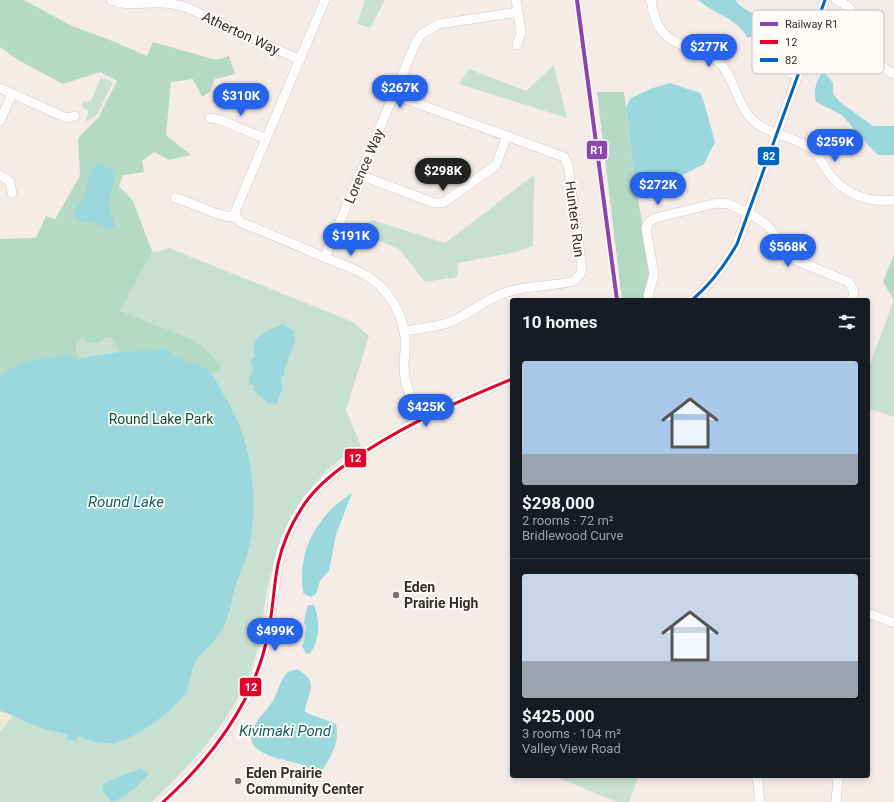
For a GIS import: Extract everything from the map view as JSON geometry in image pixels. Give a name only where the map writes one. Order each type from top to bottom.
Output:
[{"type":"street","name":"Atherton Way","points":[[111,0],[124,4],[134,5],[159,3],[174,4],[188,8],[300,60]]},
{"type":"street","points":[[325,0],[235,212],[236,217],[240,222],[357,271],[379,285],[395,305],[404,331],[404,368],[406,382],[412,399],[422,418]]},
{"type":"street","points":[[516,0],[520,32],[517,45]]},
{"type":"street","points":[[651,0],[655,21],[660,30],[670,39],[716,60],[730,77],[744,108],[756,124],[813,150],[829,173],[848,192],[873,200],[894,200]]},
{"type":"street","points":[[821,10],[825,0]]},
{"type":"street","points":[[836,0],[848,6],[851,10]]},
{"type":"street","name":"Lorence Way","points":[[325,257],[415,44],[423,33],[431,28],[448,22],[518,12]]},
{"type":"street","points":[[884,68],[894,74]]},
{"type":"street","points":[[694,298],[725,266],[737,244],[798,75],[795,74]]},
{"type":"street","points":[[0,88],[62,116],[68,118],[75,116]]},
{"type":"street","points":[[0,121],[12,94]]},
{"type":"street","name":"Hunters Run","points":[[394,95],[564,157],[567,161],[582,269],[581,273],[574,281],[512,290],[441,325],[404,331]]},
{"type":"street","points":[[210,118],[221,120],[266,139]]},
{"type":"street","points":[[360,175],[434,202],[443,203],[496,165],[507,136]]},
{"type":"street","points":[[0,175],[10,182],[12,193]]},
{"type":"street","points":[[175,198],[187,201],[228,218],[236,217]]},
{"type":"street","points":[[648,296],[654,275],[646,228],[649,222],[655,218],[717,203],[728,204],[749,213],[768,225],[795,260],[849,282],[854,292],[852,298]]},
{"type":"street","points":[[163,802],[212,750],[243,704],[257,673],[267,641],[272,616],[280,555],[290,530],[302,508],[315,491],[337,470],[422,418],[455,402],[510,380]]},
{"type":"street","points":[[870,614],[894,623]]},
{"type":"street","points":[[757,778],[760,802]]},
{"type":"street","points":[[836,802],[838,778]]},
{"type":"green space","points":[[0,0],[24,0],[72,26],[147,56],[153,42],[216,60],[229,56],[235,74],[215,79],[210,92],[202,97],[193,79],[171,82],[166,135],[191,155],[169,160],[154,152],[142,161],[144,172],[123,175],[119,186],[133,201],[152,251],[120,311],[191,339],[204,348],[222,368],[219,371],[210,373],[199,366],[174,356],[171,350],[162,348],[156,350],[119,352],[111,337],[105,338],[98,343],[89,343],[83,337],[76,344],[79,356],[78,359],[21,362],[0,376],[0,239],[36,238],[46,216],[55,219],[80,176],[78,138],[98,118],[117,81],[100,72],[63,84],[18,60],[0,47]]},
{"type":"green space","points":[[365,0],[385,0],[370,28],[357,24]]},
{"type":"green space","points":[[554,65],[567,118],[459,84],[469,69],[526,91]]},
{"type":"green space","points":[[101,77],[113,82],[97,115],[86,122],[88,111],[81,106],[84,101],[91,101]]},
{"type":"green space","points":[[597,92],[624,92],[635,181],[650,268],[643,298],[622,298]]},
{"type":"green space","points":[[534,175],[533,246],[516,252],[458,263],[457,277],[425,282],[399,249],[353,230],[373,220],[445,243]]},
{"type":"green space","name":"Round Lake Park","points":[[51,237],[156,252],[169,248],[353,322],[369,336],[346,410],[361,446],[329,469],[305,495],[296,509],[281,540],[275,557],[267,591],[257,653],[241,692],[208,743],[152,802],[0,802],[0,239]]},
{"type":"green space","points":[[894,254],[894,300],[883,282]]},
{"type":"green space","points":[[894,300],[894,417],[870,409],[870,364]]},
{"type":"green space","points":[[559,778],[638,778],[629,802],[617,802]]},
{"type":"sand","points":[[0,711],[13,715],[0,732]]},
{"type":"water","points":[[698,0],[735,0],[739,5],[752,12],[752,36],[748,38],[732,21]]},
{"type":"water","points":[[822,74],[826,74],[833,83],[833,94],[840,102],[873,126],[894,126],[894,155],[878,155],[842,115],[816,102],[816,86]]},
{"type":"water","points":[[670,83],[700,93],[715,142],[704,164],[658,188],[646,187],[635,181],[626,107],[631,98],[653,88]]},
{"type":"water","points":[[101,163],[115,172],[110,209],[115,227],[109,229],[96,223],[81,221],[73,217],[73,213],[86,192],[91,170]]},
{"type":"water","points":[[283,324],[294,331],[295,342],[284,370],[285,375],[281,377],[282,389],[276,404],[268,403],[253,390],[255,386],[249,384],[250,375],[253,371],[250,361],[255,356],[254,344],[257,339],[266,332]]},
{"type":"water","name":"Round Lake","points":[[162,348],[171,351],[174,356],[210,372],[233,411],[241,429],[251,468],[253,489],[254,509],[248,552],[233,593],[230,611],[226,622],[222,630],[196,661],[192,670],[188,689],[181,699],[153,723],[131,737],[121,741],[113,743],[100,743],[78,736],[76,741],[67,739],[67,734],[37,726],[0,711],[0,376],[21,362],[71,355],[75,359],[119,352],[156,350]]},
{"type":"water","points":[[352,493],[336,535],[329,571],[320,581],[316,594],[311,597],[303,593],[302,582],[303,561],[309,542],[313,533],[328,512]]},
{"type":"water","points":[[309,605],[314,605],[316,610],[318,630],[316,643],[313,649],[310,653],[306,654],[302,646],[306,627],[304,622],[307,607]]},
{"type":"water","name":"Kivimaki Pond","points":[[297,669],[308,678],[311,687],[305,711],[336,724],[336,743],[321,774],[302,765],[276,758],[258,750],[253,744],[251,736],[254,727],[274,699],[285,675],[288,672]]},
{"type":"water","points":[[141,768],[149,774],[127,795],[111,802],[102,790],[104,783]]},
{"type":"rail line","name":"R1","points":[[577,0],[617,298]]},
{"type":"transit line","name":"82","points":[[821,10],[825,0]]},
{"type":"transit line","name":"82","points":[[694,298],[717,274],[737,244],[798,74]]},
{"type":"transit line","name":"12","points":[[163,802],[198,767],[213,748],[228,728],[252,685],[267,639],[280,555],[290,530],[308,499],[335,473],[358,456],[384,440],[438,412],[510,380]]},
{"type":"place","name":"Eden Prairie High","points":[[396,595]]},
{"type":"place","name":"Eden Prairie Community Center","points":[[238,781]]}]
